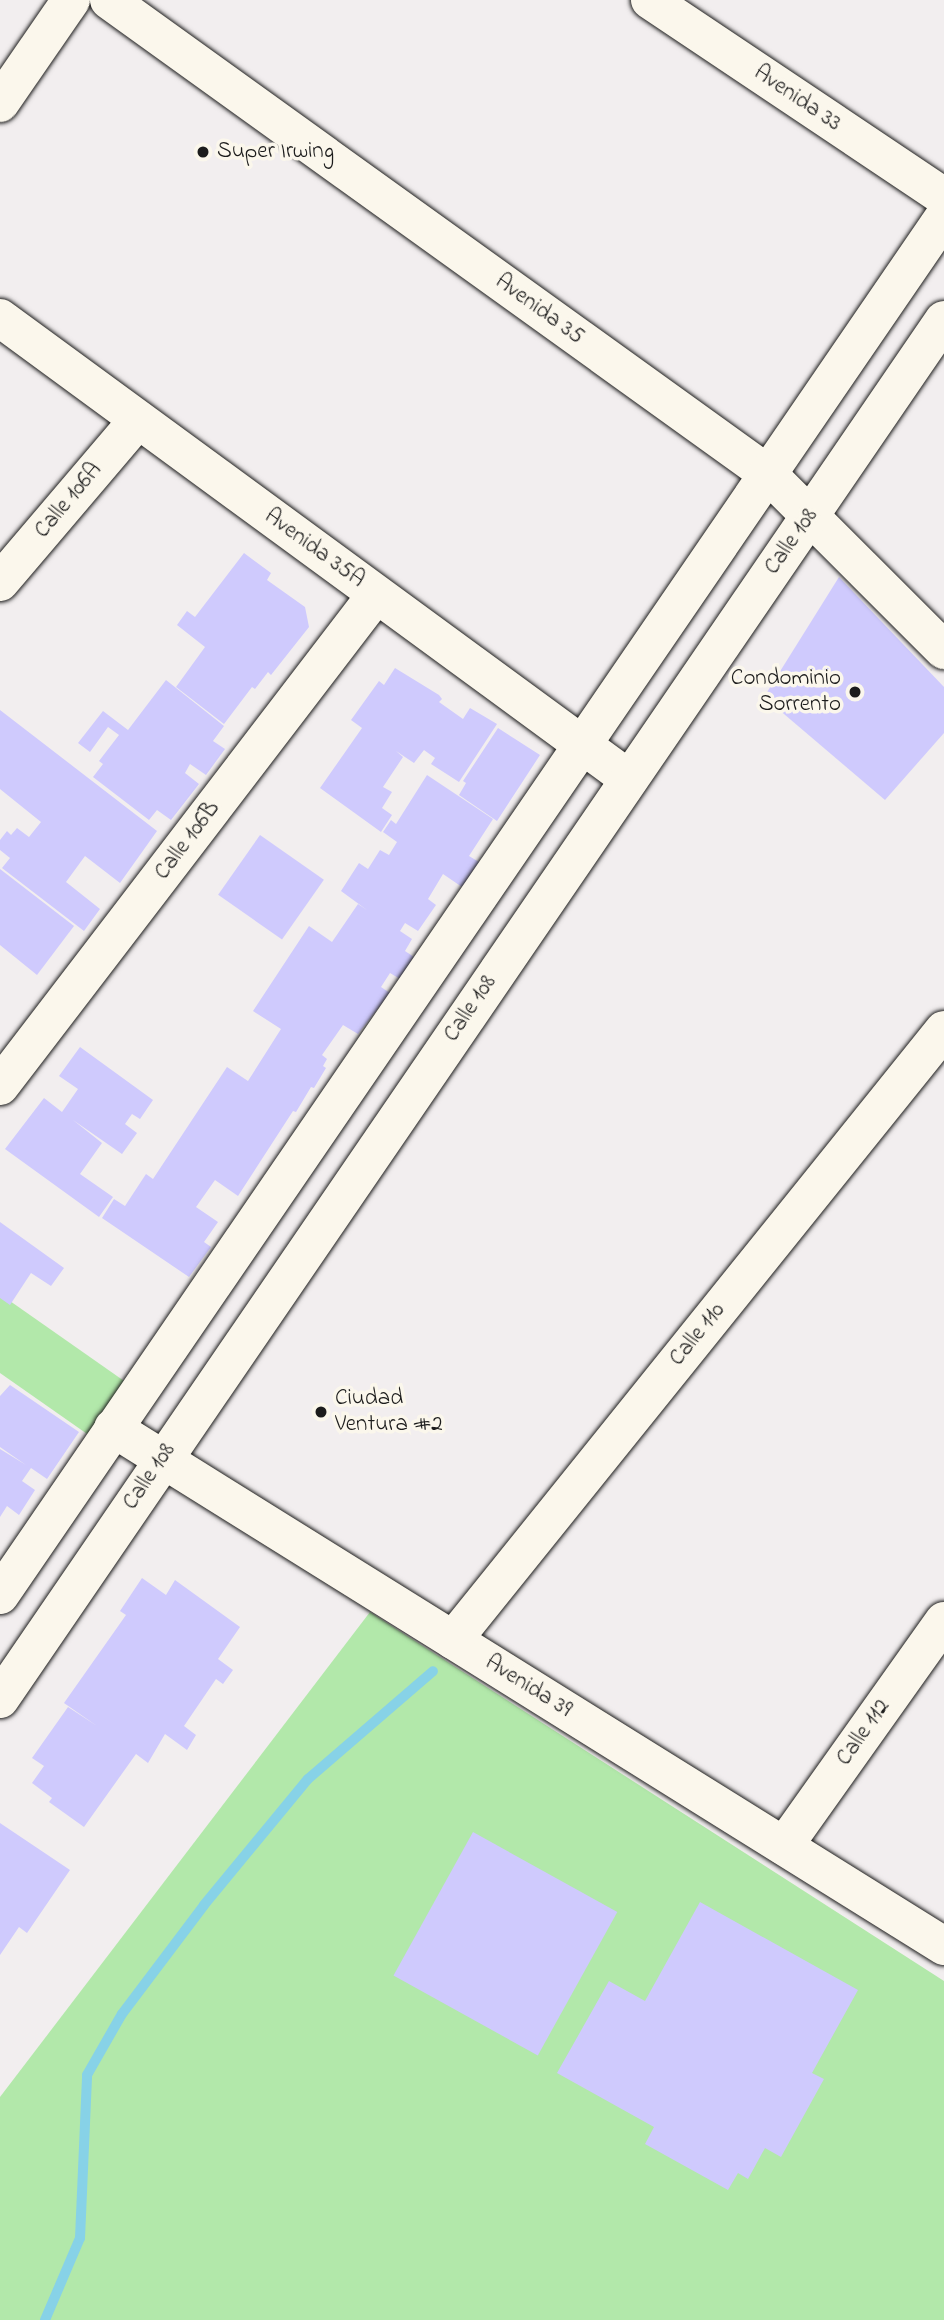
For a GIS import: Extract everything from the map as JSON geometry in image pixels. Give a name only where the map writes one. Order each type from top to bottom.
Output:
[{"type":"street","points":[[0,103],[71,0]]},
{"type":"street","name":"Avenida 35","points":[[109,0],[768,474],[944,650]]},
{"type":"street","name":"Avenida 33","points":[[650,0],[944,197]]},
{"type":"street","points":[[0,1595],[944,217]]},
{"type":"street","name":"Avenida 35A","points":[[0,318],[629,779]]},
{"type":"street","name":"Calle 108","points":[[0,1699],[944,320]]},
{"type":"street","name":"Calle 106A","points":[[0,582],[138,420]]},
{"type":"street","name":"Calle 106B","points":[[0,1086],[376,595]]},
{"type":"street","name":"Calle 110","points":[[453,1640],[944,1030]]},
{"type":"street","name":"Avenida 39","points":[[113,1428],[944,1945]]},
{"type":"street","name":"Calle 112","points":[[784,1846],[944,1621]]},
{"type":"green space","points":[[0,1294],[137,1390],[100,1443],[0,1373]]},
{"type":"green space","points":[[370,1612],[944,1981],[944,2320],[0,2320],[0,2097]]},
{"type":"building","points":[[244,553],[271,573],[267,580],[305,607],[309,627],[271,675],[268,672],[255,689],[252,687],[224,724],[176,687],[205,647],[177,625],[187,611],[195,617]]},
{"type":"building","name":"Condominio Sorrento","points":[[839,577],[944,687],[944,733],[885,800],[764,697]]},
{"type":"building","points":[[395,668],[439,695],[442,699],[439,702],[463,719],[470,708],[497,724],[459,782],[431,764],[435,758],[424,750],[414,763],[396,751],[403,757],[383,787],[392,792],[382,808],[392,815],[381,832],[320,788],[362,728],[351,720],[379,681],[384,685]]},
{"type":"building","points":[[166,680],[224,726],[213,741],[225,749],[206,775],[190,764],[185,773],[199,784],[171,820],[157,810],[149,820],[93,777],[103,764],[99,761],[119,735],[108,727],[90,752],[78,743],[103,711],[128,730]]},
{"type":"building","points":[[0,710],[157,831],[120,883],[85,856],[66,882],[100,909],[84,931],[2,868],[10,858],[0,850],[0,840],[7,831],[11,835],[17,828],[29,837],[41,822],[0,789]]},
{"type":"building","points":[[498,728],[540,755],[497,821],[459,795],[466,783],[463,781]]},
{"type":"building","points":[[427,775],[493,819],[469,856],[479,862],[462,887],[443,874],[428,899],[436,905],[418,931],[405,923],[400,931],[412,939],[405,951],[414,957],[400,979],[390,973],[381,987],[390,993],[358,1034],[343,1025],[322,1055],[327,1059],[323,1066],[326,1068],[314,1088],[311,1087],[296,1112],[293,1111],[238,1196],[215,1180],[196,1207],[218,1222],[204,1242],[211,1247],[189,1277],[102,1218],[114,1199],[125,1206],[146,1174],[153,1179],[227,1067],[248,1081],[281,1029],[253,1011],[309,926],[332,942],[358,904],[367,910],[341,891],[359,863],[368,869],[380,850],[389,855],[397,842],[383,832],[391,820],[396,824]]},
{"type":"building","points":[[260,835],[324,880],[282,940],[218,895]]},
{"type":"building","points":[[0,869],[74,926],[37,975],[0,945]]},
{"type":"building","points":[[80,1047],[153,1100],[140,1119],[132,1114],[125,1124],[137,1133],[122,1154],[73,1120],[102,1143],[80,1174],[113,1197],[99,1217],[5,1149],[44,1098],[62,1112],[78,1089],[59,1076]]},
{"type":"building","points":[[0,1222],[64,1268],[51,1286],[31,1273],[10,1305],[0,1298]]},
{"type":"building","points":[[10,1385],[79,1432],[47,1479],[31,1468],[22,1481],[35,1490],[19,1515],[7,1506],[0,1517],[0,1449],[26,1465],[0,1447],[0,1396]]},
{"type":"building","points":[[142,1578],[166,1595],[175,1580],[240,1627],[218,1659],[233,1670],[223,1684],[216,1679],[184,1726],[196,1735],[187,1750],[165,1734],[148,1763],[136,1754],[84,1827],[49,1802],[52,1798],[32,1783],[44,1766],[32,1758],[68,1707],[97,1726],[64,1703],[126,1615],[120,1611]]},
{"type":"building","points":[[0,1823],[70,1870],[27,1933],[19,1927],[0,1955]]},
{"type":"building","points":[[473,1832],[617,1912],[538,2055],[393,1975]]},
{"type":"building","points":[[700,1902],[858,1990],[812,2073],[824,2079],[781,2157],[765,2148],[748,2179],[738,2173],[728,2190],[645,2144],[654,2127],[557,2073],[609,1981],[645,2001]]},
{"type":"waterway","points":[[45,2320],[80,2238],[87,2075],[122,2014],[204,1905],[308,1779],[433,1671]]},
{"type":"place","name":"Super Irwing","points":[[203,152]]},
{"type":"place","name":"Condominio Sorrento","points":[[855,692]]},
{"type":"place","name":"Ciudad Ventura #2","points":[[321,1412]]}]
